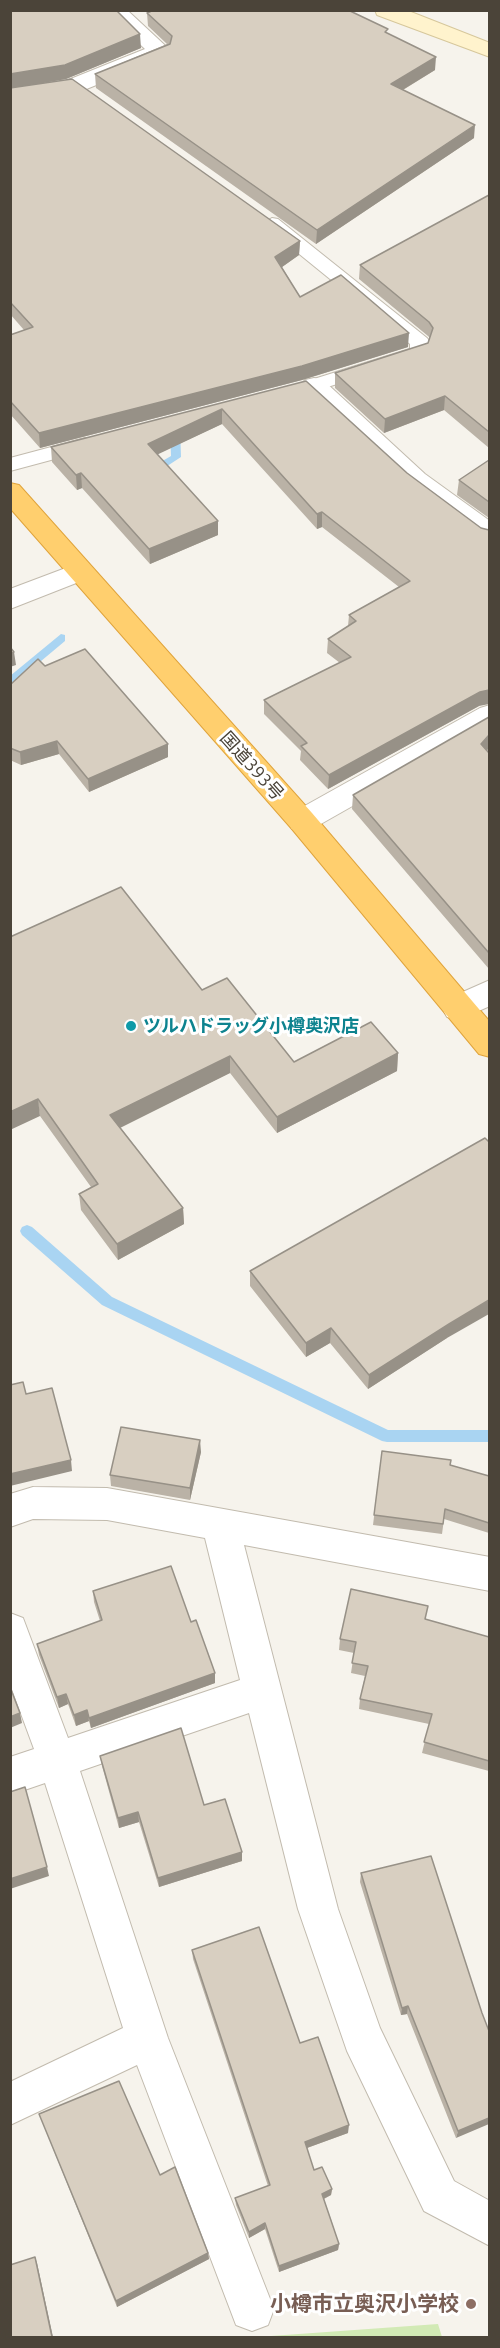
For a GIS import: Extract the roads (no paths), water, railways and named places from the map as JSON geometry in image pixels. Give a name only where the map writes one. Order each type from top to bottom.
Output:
[{"type":"highway","name":"国道393号","points":[[10,491],[79,572],[302,821],[489,1046]]},
{"type":"street","points":[[66,87],[160,51],[114,10]]},
{"type":"street","points":[[385,10],[489,51]]},
{"type":"street","points":[[314,386],[416,480],[489,535]]},
{"type":"street","points":[[10,600],[79,572]]},
{"type":"street","points":[[302,821],[489,715]]},
{"type":"street","points":[[458,1008],[489,992]]},
{"type":"street","points":[[10,1511],[33,1503],[107,1504],[489,1574]]},
{"type":"street","points":[[220,1525],[318,1909],[362,2036],[439,2196],[489,2225]]},
{"type":"street","points":[[10,1630],[57,1760],[147,2038],[252,2309]]},
{"type":"street","points":[[10,1776],[262,1690]]},
{"type":"street","points":[[10,2104],[147,2038]]},
{"type":"lane","points":[[66,87],[95,99]]},
{"type":"lane","points":[[258,213],[296,240],[420,342],[419,352],[314,386],[271,397]]},
{"type":"lane","points":[[10,465],[103,439]]},
{"type":"waterway","points":[[151,472],[176,457],[175,427]]},
{"type":"waterway","points":[[10,683],[61,638]]},
{"type":"waterway","points":[[27,1231],[107,1301],[387,1436],[490,1436]]},
{"type":"place","name":"ツルハドラッグ小樽奥沢店","points":[[131,1026]]},
{"type":"place","name":"小樽市立奥沢小学校","points":[[471,2304]]}]
